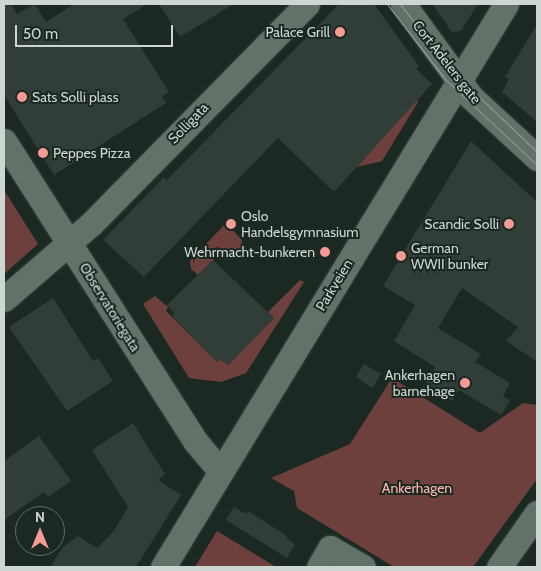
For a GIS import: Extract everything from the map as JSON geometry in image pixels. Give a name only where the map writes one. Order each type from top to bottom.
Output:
[{"type":"street","name":"Solligata","points":[[4,299],[70,243],[307,4]]},
{"type":"street","name":"Cort Adelers gate","points":[[403,4],[475,102],[537,158]]},
{"type":"street","name":"Parkveien","points":[[163,567],[506,4]]},
{"type":"street","name":"Observatoriegata","points":[[4,141],[199,447],[220,472]]},
{"type":"street","points":[[499,567],[537,513]]},
{"type":"street","points":[[324,558],[363,567]]},
{"type":"green space","points":[[417,99],[418,102],[382,161],[357,167]]},
{"type":"green space","points":[[4,190],[38,244],[4,274]]},
{"type":"green space","points":[[226,223],[242,240],[241,251],[235,255],[224,249],[198,275],[191,269],[190,261]]},
{"type":"green space","points":[[300,280],[304,282],[246,373],[221,382],[189,378],[143,304],[155,296],[168,307],[166,311],[217,362],[220,359],[228,365],[274,318],[268,312]]},
{"type":"green space","name":"Ankerhagen","points":[[392,378],[480,433],[523,403],[537,405],[537,479],[473,567],[394,567],[297,508],[294,491],[271,478],[350,444]]},
{"type":"green space","points":[[217,531],[276,567],[195,567]]},
{"type":"building","points":[[4,4],[11,4],[17,14],[35,4],[46,22],[74,4],[147,4],[123,19],[169,92],[162,96],[166,103],[54,175],[4,95]]},
{"type":"building","points":[[159,4],[234,4],[180,37]]},
{"type":"building","points":[[339,4],[374,4],[419,66],[416,69],[432,84],[334,192],[278,138],[144,277],[103,240],[164,177],[166,181]]},
{"type":"building","points":[[432,4],[478,4],[461,31],[452,32]]},
{"type":"building","points":[[537,24],[537,122],[502,92],[509,79],[505,77]]},
{"type":"building","points":[[471,141],[537,202],[537,362],[506,341],[518,327],[462,288],[438,328],[481,354],[475,362],[510,383],[503,396],[510,400],[501,415],[459,390],[452,401],[425,384],[435,367],[394,341],[415,305],[383,286]]},
{"type":"building","points":[[213,260],[274,318],[228,365],[220,359],[217,362],[172,316],[175,314],[167,305]]},
{"type":"building","points":[[53,298],[93,361],[98,358],[113,381],[67,411],[9,327]]},
{"type":"building","points":[[364,364],[381,374],[372,388],[356,377]]},
{"type":"building","points":[[133,423],[165,474],[158,480],[181,495],[136,567],[50,567],[57,556],[65,556],[65,546],[78,536],[97,548],[113,532],[128,507],[92,450]]},
{"type":"building","points":[[39,436],[71,481],[48,497],[44,492],[24,506],[15,506],[15,512],[4,520],[4,461]]},
{"type":"building","points":[[234,507],[246,514],[248,511],[287,536],[286,538],[295,544],[287,558],[226,520]]},
{"type":"tram line","points":[[387,4],[446,80],[537,165]]},
{"type":"tram line","points":[[400,4],[452,71],[537,152]]},
{"type":"place","name":"Palace Grill","points":[[340,32]]},
{"type":"place","name":"Sats Solli plass","points":[[22,97]]},
{"type":"place","name":"Peppes Pizza","points":[[43,153]]},
{"type":"place","name":"Oslo Handelsgymnasium","points":[[231,224]]},
{"type":"place","name":"Scandic Solli","points":[[509,224]]},
{"type":"place","name":"Wehrmacht-bunkeren","points":[[325,252]]},
{"type":"place","name":"German WWII bunker","points":[[401,256]]},
{"type":"place","name":"Ankerhagen barnehage","points":[[465,383]]}]
